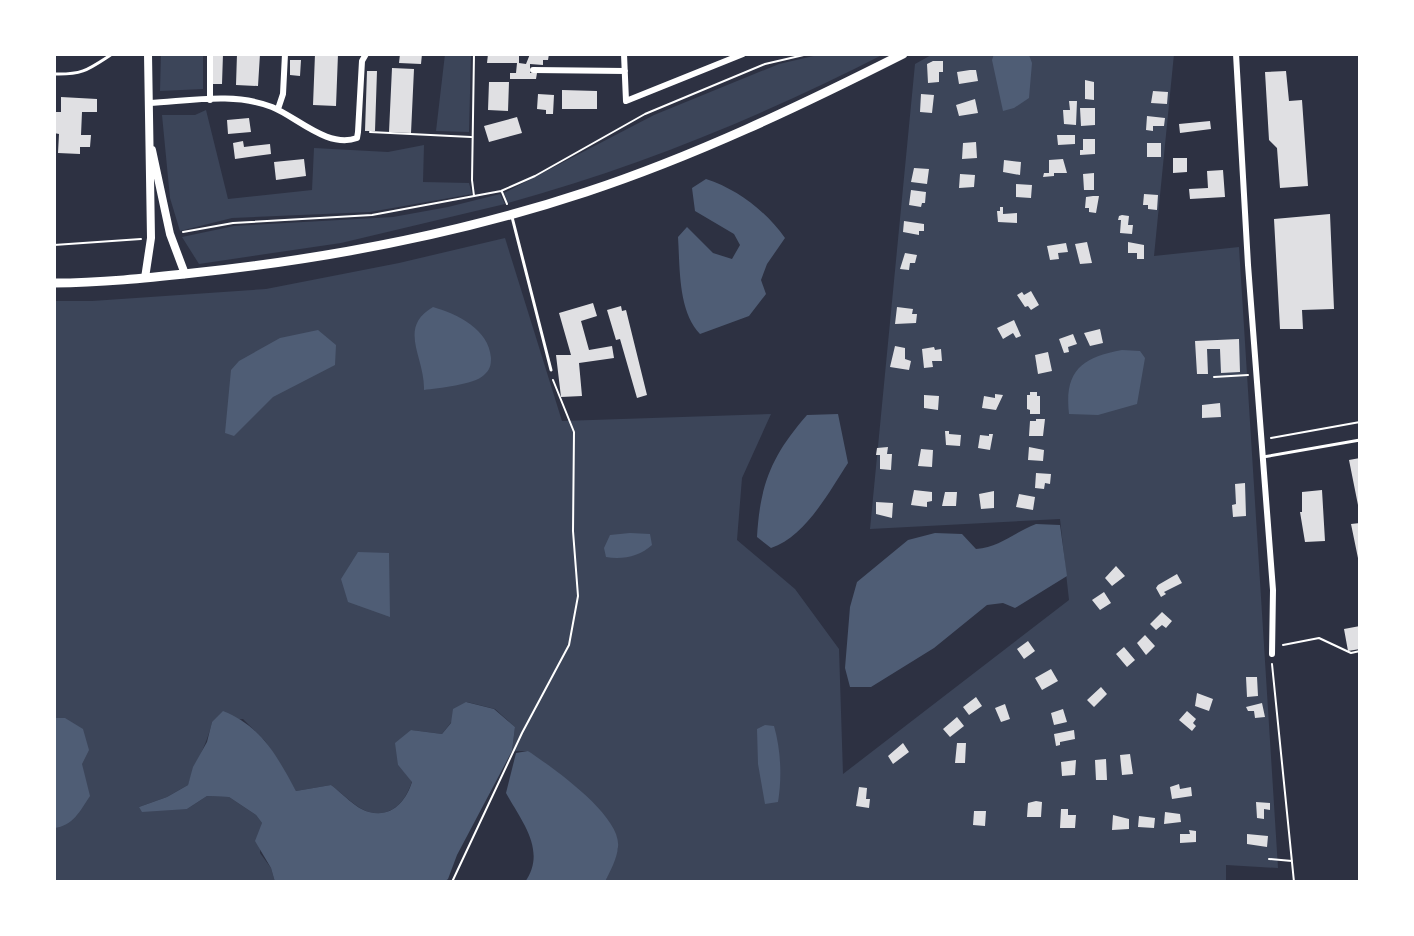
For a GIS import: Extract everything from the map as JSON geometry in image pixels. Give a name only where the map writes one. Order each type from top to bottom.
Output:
[{"type":"main road","points":[[54,283],[145,278],[326,256],[512,213],[586,192],[702,148],[821,96],[903,54]]},
{"type":"street","points":[[145,278],[151,238],[148,54]]},
{"type":"street","points":[[210,54],[210,100]]},
{"type":"street","points":[[278,109],[283,94],[285,54]]},
{"type":"street","points":[[149,103],[258,101],[278,109],[311,130],[349,142],[357,138],[362,61],[366,54]]},
{"type":"street","points":[[624,54],[626,101],[743,54]]},
{"type":"street","points":[[1236,54],[1273,590],[1272,654]]},
{"type":"street","points":[[533,70],[625,71]]},
{"type":"street","points":[[150,145],[170,234],[185,274]]},
{"type":"lane","points":[[54,74],[79,74],[94,68],[112,54]]},
{"type":"lane","points":[[512,213],[551,370]]},
{"type":"lane","points":[[1263,457],[1360,440]]},
{"type":"path","points":[[474,54],[474,196]]},
{"type":"path","points":[[783,54],[785,60]]},
{"type":"path","points":[[170,234],[233,223],[372,215],[501,191],[535,176],[633,121],[752,70],[808,54]]},
{"type":"path","points":[[626,101],[633,121]]},
{"type":"path","points":[[358,132],[472,137]]},
{"type":"path","points":[[501,191],[512,213]]},
{"type":"path","points":[[54,245],[151,238]]},
{"type":"path","points":[[452,882],[522,733],[569,645],[578,596],[573,531],[574,432],[551,370]]},
{"type":"path","points":[[1214,377],[1257,374]]},
{"type":"path","points":[[1262,439],[1360,422]]},
{"type":"path","points":[[1294,882],[1272,654],[1275,647],[1319,638],[1351,653],[1360,651]]},
{"type":"path","points":[[1269,859],[1293,861]]},
{"type":"shaded area","points":[[161,54],[203,54],[203,89],[160,91]]},
{"type":"shaded area","points":[[445,54],[471,54],[469,132],[436,131]]},
{"type":"shaded area","points":[[822,54],[884,54],[700,138],[605,173],[508,203],[504,193],[654,115],[779,64]]},
{"type":"shaded area","points":[[933,54],[1174,54],[1154,256],[1239,247],[1278,868],[1226,865],[1226,882],[605,882],[618,848],[528,751],[512,751],[515,727],[495,709],[467,702],[442,734],[411,730],[398,765],[412,781],[397,806],[377,813],[360,808],[331,785],[296,791],[265,741],[243,719],[212,722],[188,785],[139,807],[187,809],[207,796],[229,797],[256,815],[262,823],[260,853],[271,868],[275,882],[54,882],[54,301],[266,289],[505,238],[562,421],[771,414],[742,478],[737,540],[795,589],[839,649],[843,774],[1069,600],[1060,519],[870,529],[915,64]]},
{"type":"shaded area","points":[[994,54],[1029,55],[1032,63],[1029,98],[1003,111],[992,60]]},
{"type":"shaded area","points":[[206,110],[228,199],[312,190],[314,148],[388,152],[424,145],[423,182],[469,183],[472,194],[370,212],[232,218],[180,231],[170,198],[162,115],[195,115]]},
{"type":"shaded area","points":[[706,179],[750,202],[785,238],[767,264],[761,280],[766,294],[749,316],[700,334],[684,301],[678,237],[687,227],[713,253],[732,259],[740,245],[734,234],[695,211],[692,188]]},
{"type":"shaded area","points":[[500,194],[505,204],[341,243],[199,264],[182,237],[234,226],[393,217]]},
{"type":"shaded area","points":[[433,307],[470,324],[484,339],[491,363],[488,371],[479,378],[456,386],[424,390],[415,334],[422,315]]},
{"type":"shaded area","points":[[318,330],[336,345],[335,365],[273,397],[234,436],[225,433],[231,370],[239,361],[280,338]]},
{"type":"shaded area","points":[[1122,350],[1140,351],[1145,358],[1137,404],[1098,415],[1069,414],[1070,387],[1079,368],[1096,357]]},
{"type":"shaded area","points":[[838,414],[848,463],[805,524],[795,534],[771,548],[757,537],[761,501],[777,457],[807,415]]},
{"type":"shaded area","points":[[1036,524],[1060,525],[1067,576],[1015,608],[1003,603],[987,605],[934,648],[871,687],[850,687],[845,668],[850,607],[857,582],[908,540],[935,533],[962,534],[976,549],[985,548]]},
{"type":"shaded area","points":[[650,534],[652,545],[631,556],[606,557],[604,548],[610,535]]},
{"type":"shaded area","points":[[358,552],[389,553],[390,617],[348,602],[341,579]]},
{"type":"shaded area","points":[[466,702],[494,709],[515,727],[512,751],[444,882],[275,882],[271,868],[255,841],[262,823],[256,815],[229,797],[207,796],[187,809],[142,812],[139,807],[188,785],[193,767],[207,742],[212,722],[223,711],[258,734],[275,754],[296,791],[331,785],[364,810],[385,813],[402,801],[412,782],[398,765],[395,743],[411,730],[442,734],[451,723],[453,709]]},
{"type":"shaded area","points":[[54,718],[65,718],[83,729],[89,750],[82,764],[90,796],[71,821],[54,828]]},
{"type":"shaded area","points":[[765,725],[774,726],[780,774],[778,802],[765,804],[758,764],[757,729]]},
{"type":"shaded area","points":[[528,751],[584,793],[609,821],[618,847],[605,882],[525,882],[534,859],[533,848],[525,826],[506,793],[516,753]]},
{"type":"building","points":[[213,54],[223,54],[222,84],[211,84]]},
{"type":"building","points":[[237,54],[260,54],[258,86],[236,85]]},
{"type":"building","points":[[315,54],[338,54],[336,106],[313,105]]},
{"type":"building","points":[[400,54],[422,54],[421,64],[399,63]]},
{"type":"building","points":[[488,54],[519,54],[519,63],[526,64],[530,54],[549,54],[543,65],[530,64],[530,73],[537,73],[536,79],[510,79],[510,73],[516,73],[517,63],[487,63]]},
{"type":"building","points":[[290,60],[301,60],[300,76],[290,75]]},
{"type":"building","points":[[943,61],[943,72],[939,72],[939,82],[928,83],[927,64]]},
{"type":"building","points":[[392,68],[414,69],[411,133],[389,132]]},
{"type":"building","points":[[976,70],[978,81],[959,84],[957,72]]},
{"type":"building","points":[[367,71],[377,71],[375,131],[365,131]]},
{"type":"building","points":[[1286,71],[1289,101],[1302,100],[1308,186],[1280,188],[1277,148],[1269,140],[1265,72]]},
{"type":"building","points":[[1085,80],[1094,82],[1094,100],[1085,99]]},
{"type":"building","points":[[489,82],[509,82],[508,111],[488,110]]},
{"type":"building","points":[[562,90],[597,91],[597,109],[562,109]]},
{"type":"building","points":[[1153,91],[1168,92],[1167,104],[1151,103]]},
{"type":"building","points":[[538,94],[554,95],[553,114],[537,109]]},
{"type":"building","points":[[921,94],[934,95],[932,113],[920,112]]},
{"type":"building","points":[[61,97],[97,99],[97,112],[82,112],[81,135],[91,135],[90,147],[80,147],[80,154],[58,153],[59,134],[54,133],[54,112],[61,112]]},
{"type":"building","points":[[975,99],[978,113],[959,116],[956,105]]},
{"type":"building","points":[[1069,101],[1077,101],[1076,125],[1064,124],[1063,110],[1070,110]]},
{"type":"building","points":[[1080,108],[1095,108],[1095,125],[1081,126]]},
{"type":"building","points":[[1147,116],[1165,118],[1164,126],[1153,126],[1153,131],[1146,130]]},
{"type":"building","points":[[517,117],[522,133],[489,142],[484,126]]},
{"type":"building","points":[[249,118],[251,132],[228,134],[227,120]]},
{"type":"building","points":[[1210,121],[1211,129],[1180,133],[1179,124]]},
{"type":"building","points":[[1057,135],[1075,135],[1075,144],[1058,145]]},
{"type":"building","points":[[1083,139],[1095,139],[1095,154],[1080,155]]},
{"type":"building","points":[[243,141],[244,147],[270,144],[271,154],[235,159],[233,143]]},
{"type":"building","points":[[976,142],[977,158],[962,159],[963,143]]},
{"type":"building","points":[[1147,143],[1161,143],[1161,157],[1147,157]]},
{"type":"building","points":[[1173,158],[1187,158],[1187,172],[1173,173]]},
{"type":"building","points":[[304,159],[306,176],[276,180],[274,162]]},
{"type":"building","points":[[1063,159],[1067,173],[1043,177],[1044,173],[1049,173],[1049,160]]},
{"type":"building","points":[[1004,160],[1021,162],[1020,175],[1003,172]]},
{"type":"building","points":[[914,168],[929,169],[927,184],[911,182]]},
{"type":"building","points":[[1223,170],[1225,197],[1190,199],[1189,189],[1208,188],[1207,171]]},
{"type":"building","points":[[1094,173],[1094,190],[1084,190],[1083,174]]},
{"type":"building","points":[[960,174],[975,175],[974,187],[959,188]]},
{"type":"building","points":[[1016,184],[1032,185],[1031,198],[1016,197]]},
{"type":"building","points":[[911,190],[926,192],[925,203],[921,207],[909,205]]},
{"type":"building","points":[[1144,194],[1158,195],[1157,210],[1143,205]]},
{"type":"building","points":[[1099,196],[1096,213],[1089,212],[1089,208],[1085,208],[1086,197]]},
{"type":"building","points":[[1003,207],[1003,214],[1017,213],[1017,223],[998,222],[997,211]]},
{"type":"building","points":[[1330,214],[1334,309],[1302,310],[1303,329],[1280,329],[1274,219]]},
{"type":"building","points":[[1122,215],[1129,216],[1128,225],[1133,225],[1132,234],[1120,233],[1121,220],[1118,220]]},
{"type":"building","points":[[904,221],[924,224],[924,231],[919,231],[919,235],[903,232]]},
{"type":"building","points":[[1087,242],[1092,263],[1080,264],[1075,244]]},
{"type":"building","points":[[1128,242],[1144,245],[1144,259],[1137,259],[1137,253],[1128,253]]},
{"type":"building","points":[[1066,243],[1068,252],[1058,253],[1059,259],[1050,260],[1047,246]]},
{"type":"building","points":[[905,253],[917,255],[915,263],[910,263],[909,270],[900,269]]},
{"type":"building","points":[[1031,291],[1039,305],[1031,310],[1017,295]]},
{"type":"building","points":[[593,303],[597,316],[581,321],[589,350],[612,346],[614,358],[579,363],[582,396],[561,397],[556,355],[571,355],[559,313]]},
{"type":"building","points":[[621,306],[622,311],[626,310],[647,395],[637,398],[620,339],[616,340],[607,310]]},
{"type":"building","points":[[897,307],[913,309],[912,314],[917,314],[916,323],[895,324]]},
{"type":"building","points":[[1014,320],[1021,336],[1016,338],[1013,333],[1003,339],[997,328]]},
{"type":"building","points":[[1100,329],[1103,343],[1090,346],[1084,333]]},
{"type":"building","points":[[1073,334],[1077,344],[1068,347],[1069,352],[1064,353],[1059,339]]},
{"type":"building","points":[[1239,339],[1240,372],[1221,373],[1220,349],[1207,349],[1208,374],[1197,374],[1195,341]]},
{"type":"building","points":[[895,346],[905,348],[905,359],[911,361],[909,370],[890,367]]},
{"type":"building","points":[[934,347],[935,350],[941,349],[942,361],[932,361],[933,367],[924,368],[922,349]]},
{"type":"building","points":[[1048,352],[1052,371],[1038,374],[1035,355]]},
{"type":"building","points":[[1037,392],[1040,396],[1040,414],[1030,414],[1027,409],[1027,395]]},
{"type":"building","points":[[995,394],[1003,395],[996,410],[982,408],[984,396],[995,398]]},
{"type":"building","points":[[924,395],[939,396],[938,410],[924,408]]},
{"type":"building","points":[[1220,403],[1221,417],[1202,418],[1202,405]]},
{"type":"building","points":[[1045,419],[1043,436],[1029,436],[1030,421]]},
{"type":"building","points":[[945,431],[961,435],[960,446],[946,445]]},
{"type":"building","points":[[993,434],[990,450],[978,448],[980,435]]},
{"type":"building","points":[[888,447],[887,454],[892,454],[891,470],[880,469],[877,448]]},
{"type":"building","points":[[1029,447],[1044,450],[1043,461],[1028,460]]},
{"type":"building","points":[[921,449],[933,450],[932,467],[918,466]]},
{"type":"building","points":[[1360,458],[1360,510],[1359,510],[1349,460]]},
{"type":"building","points":[[1036,473],[1051,474],[1050,484],[1045,483],[1044,489],[1035,488]]},
{"type":"building","points":[[1245,483],[1246,516],[1233,517],[1235,484]]},
{"type":"building","points":[[914,490],[932,492],[932,501],[927,502],[927,507],[911,505]]},
{"type":"building","points":[[1322,490],[1325,541],[1305,542],[1300,512],[1302,492]]},
{"type":"building","points":[[994,491],[994,508],[981,509],[979,494]]},
{"type":"building","points":[[945,492],[957,492],[956,506],[942,506]]},
{"type":"building","points":[[1019,494],[1035,497],[1033,510],[1016,507]]},
{"type":"building","points":[[876,502],[893,503],[892,518],[876,514]]},
{"type":"building","points":[[1360,523],[1360,563],[1359,563],[1351,524]]},
{"type":"building","points":[[1116,566],[1125,576],[1112,586],[1105,578]]},
{"type":"building","points":[[1177,574],[1182,583],[1164,592],[1166,594],[1161,597],[1156,588],[1158,585]]},
{"type":"building","points":[[1104,592],[1111,603],[1100,610],[1092,600]]},
{"type":"building","points":[[1162,612],[1172,621],[1166,628],[1162,625],[1156,630],[1150,624]]},
{"type":"building","points":[[1360,626],[1360,649],[1348,651],[1344,629]]},
{"type":"building","points":[[1145,635],[1155,646],[1146,655],[1137,643]]},
{"type":"building","points":[[1028,641],[1035,651],[1024,659],[1017,649]]},
{"type":"building","points":[[1124,647],[1135,660],[1127,667],[1116,654]]},
{"type":"building","points":[[1051,669],[1058,681],[1042,690],[1035,678]]},
{"type":"building","points":[[1246,677],[1257,677],[1258,696],[1247,697]]},
{"type":"building","points":[[1101,687],[1107,694],[1094,707],[1087,700]]},
{"type":"building","points":[[1197,693],[1213,699],[1209,711],[1195,706]]},
{"type":"building","points":[[976,697],[982,706],[969,715],[963,707]]},
{"type":"building","points":[[1262,703],[1265,717],[1255,718],[1254,711],[1248,711],[1246,707]]},
{"type":"building","points":[[1005,704],[1010,719],[1001,722],[995,708]]},
{"type":"building","points":[[1063,709],[1067,722],[1054,725],[1051,713]]},
{"type":"building","points":[[1187,711],[1196,719],[1192,731],[1179,720]]},
{"type":"building","points":[[957,717],[964,726],[950,737],[943,729]]},
{"type":"building","points":[[1074,730],[1075,739],[1056,746],[1054,734]]},
{"type":"building","points":[[903,743],[909,752],[893,764],[888,756]]},
{"type":"building","points":[[957,743],[966,743],[965,763],[955,763]]},
{"type":"building","points":[[1130,754],[1133,774],[1122,775],[1120,755]]},
{"type":"building","points":[[1106,759],[1107,780],[1096,780],[1095,760]]},
{"type":"building","points":[[1076,760],[1075,775],[1062,776],[1061,762]]},
{"type":"building","points":[[1179,784],[1180,789],[1191,787],[1192,796],[1172,799],[1170,787]]},
{"type":"building","points":[[859,787],[867,788],[869,808],[856,806]]},
{"type":"building","points":[[1042,802],[1041,817],[1027,817],[1028,803]]},
{"type":"building","points":[[1256,802],[1270,803],[1270,810],[1264,809],[1264,819],[1257,818]]},
{"type":"building","points":[[1061,809],[1068,809],[1068,815],[1076,815],[1075,828],[1060,828]]},
{"type":"building","points":[[974,811],[986,811],[985,826],[973,825]]},
{"type":"building","points":[[1165,812],[1180,814],[1181,822],[1164,824]]},
{"type":"building","points":[[1113,815],[1129,819],[1129,829],[1112,830]]},
{"type":"building","points":[[1139,816],[1155,818],[1154,828],[1138,827]]},
{"type":"building","points":[[1189,830],[1196,831],[1196,842],[1180,843],[1180,834],[1190,834]]},
{"type":"building","points":[[1247,834],[1268,836],[1267,847],[1247,844]]}]
